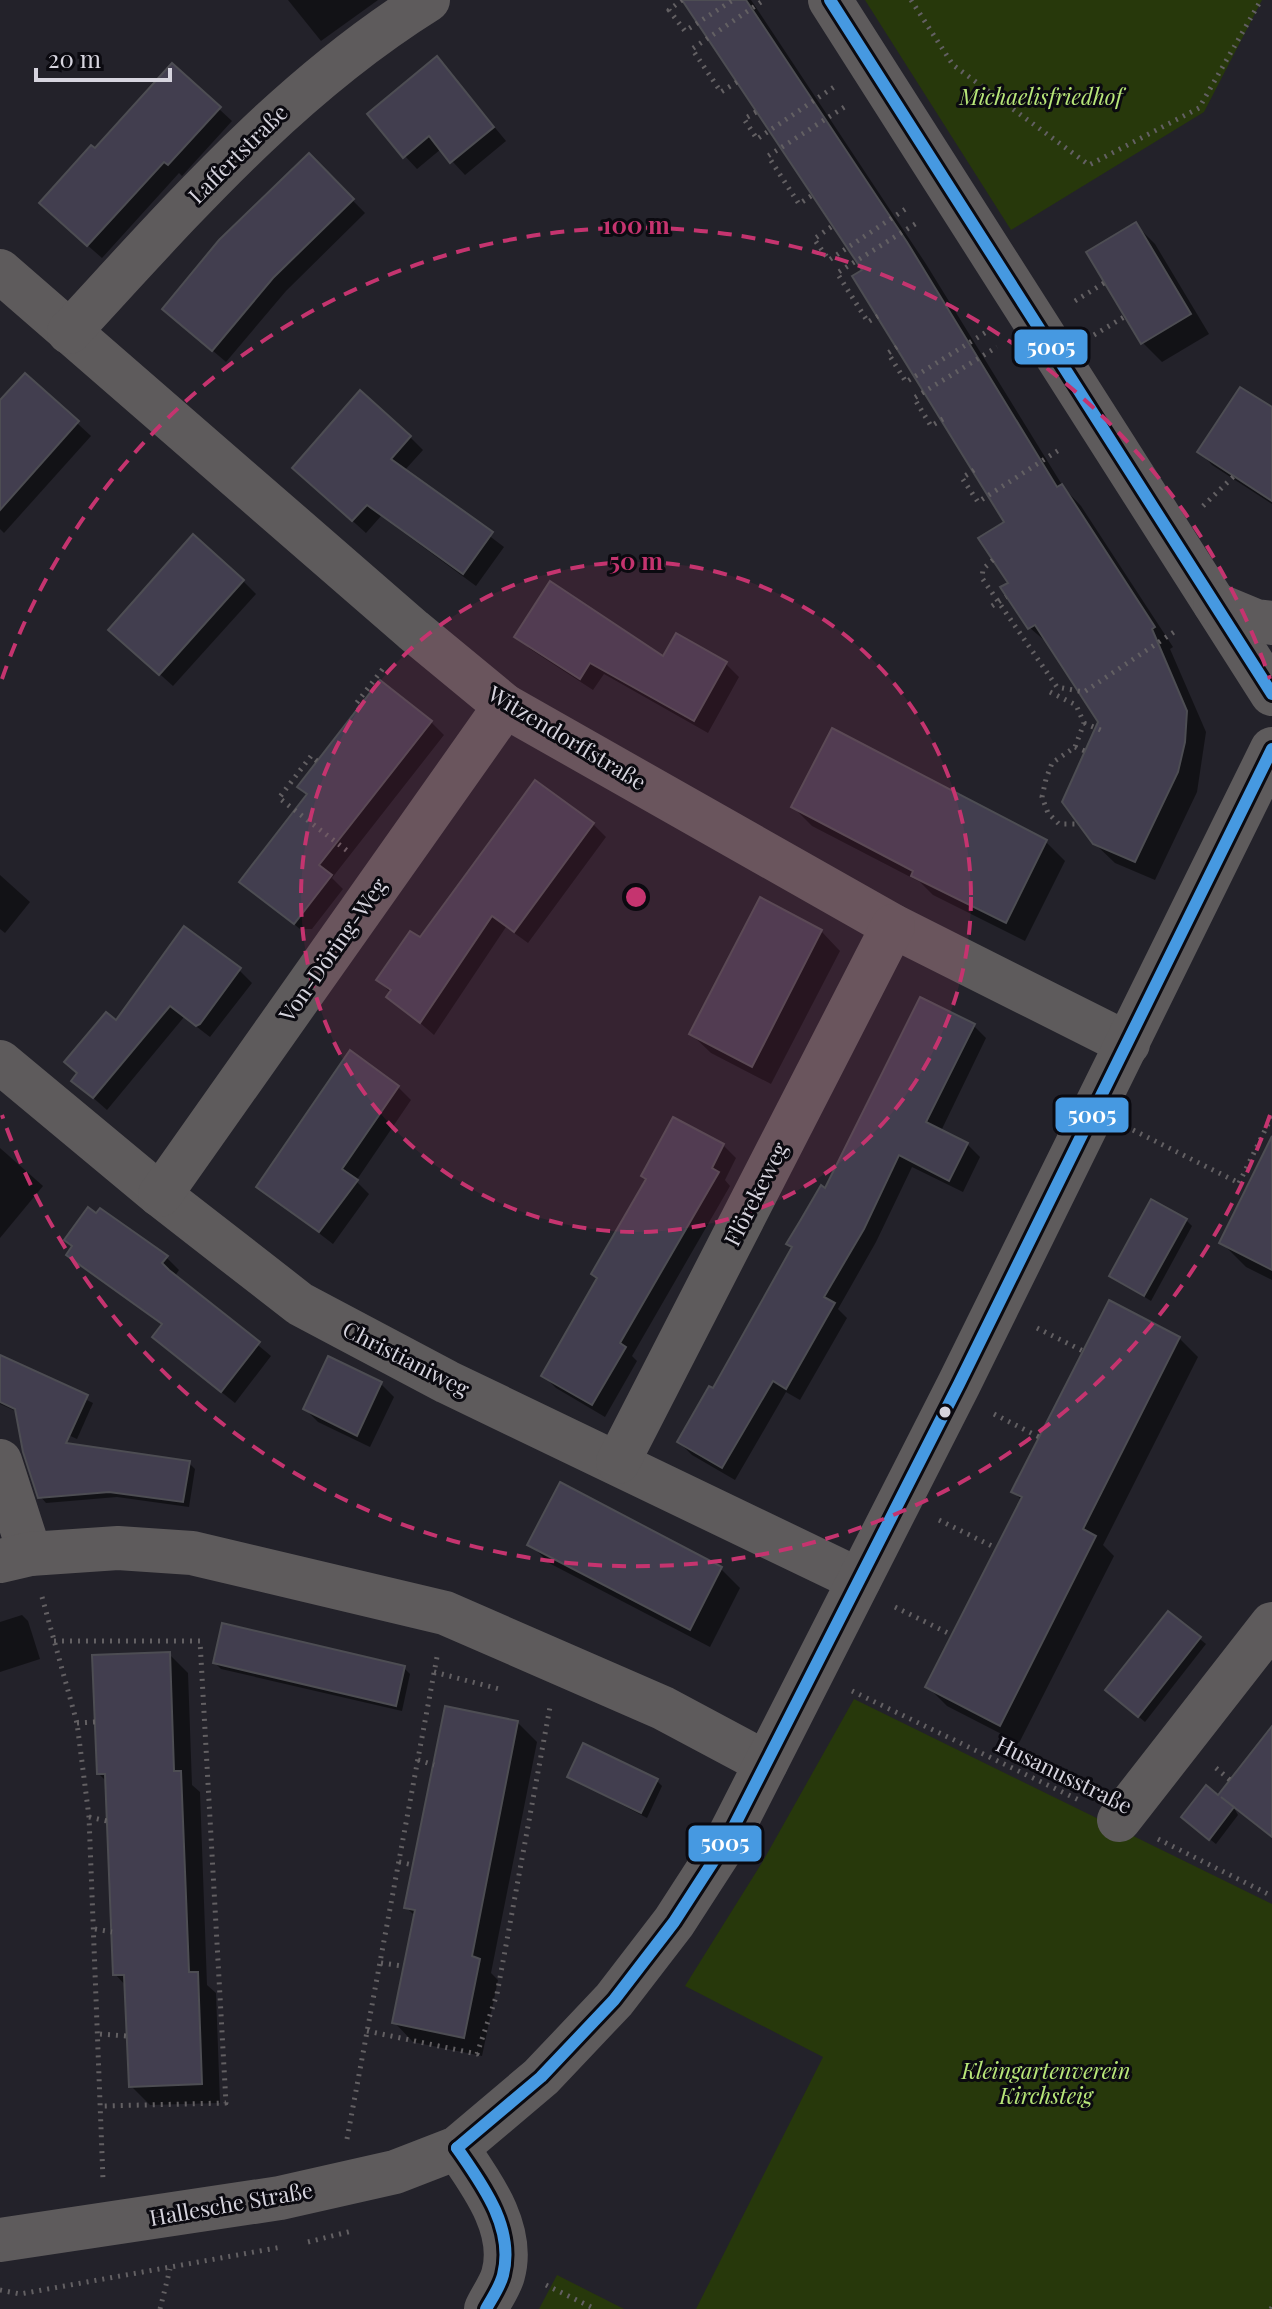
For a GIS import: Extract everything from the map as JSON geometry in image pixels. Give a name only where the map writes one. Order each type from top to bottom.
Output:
[{"type":"street","name":"Laffertstraße","points":[[69,332],[235,153],[319,76],[428,0]]},
{"type":"street","points":[[835,3],[876,73],[1272,694]]},
{"type":"street","name":"Witzendorffstraße","points":[[7,292],[69,332],[505,706],[893,926],[1128,1044]]},
{"type":"street","points":[[1215,604],[1256,621],[1272,623]]},
{"type":"street","name":"Von-Döring-Weg","points":[[160,1195],[505,706]]},
{"type":"street","name":"Hallesche Straße","points":[[0,2240],[280,2198],[395,2172],[457,2148],[541,2077],[614,2000],[689,1899],[727,1840],[766,1763],[873,1591],[1128,1044],[1272,749]]},
{"type":"street","name":"Flörekeweg","points":[[618,1462],[893,926]]},
{"type":"street","name":"Christianiweg","points":[[0,1062],[160,1195],[300,1304],[447,1382],[618,1462],[873,1591]]},
{"type":"street","points":[[0,1461],[15,1557],[118,1548],[192,1553],[445,1613],[663,1708],[766,1763]]},
{"type":"street","points":[[1119,1820],[1272,1624]]},
{"type":"street","points":[[457,2148],[488,2193],[504,2236],[495,2292]]},
{"type":"path","points":[[682,0],[669,10],[685,31],[733,0]]},
{"type":"path","points":[[737,82],[721,92],[692,49],[764,0]]},
{"type":"path","points":[[911,0],[953,65],[1089,165],[1199,108],[1261,0]]},
{"type":"path","points":[[756,112],[744,119],[757,139],[876,73]]},
{"type":"path","points":[[811,196],[799,204],[768,156],[876,73]]},
{"type":"path","points":[[831,227],[814,239],[829,260],[951,190]]},
{"type":"path","points":[[878,316],[868,322],[837,273],[951,190]]},
{"type":"path","points":[[897,347],[888,353],[906,382],[1031,316]]},
{"type":"path","points":[[943,419],[931,426],[914,398],[1031,316]]},
{"type":"path","points":[[974,470],[962,478],[978,502],[1100,424]]},
{"type":"path","points":[[993,560],[983,569],[982,578],[995,604],[1057,687],[1084,692]]},
{"type":"path","points":[[995,604],[1006,597]]},
{"type":"path","points":[[1076,705],[1084,692],[1215,604]]},
{"type":"path","points":[[359,708],[355,705],[413,630]]},
{"type":"path","points":[[1050,692],[1076,705],[1084,723],[1103,731]]},
{"type":"path","points":[[1078,824],[1059,824],[1048,813],[1042,797],[1052,763],[1075,747],[1084,723]]},
{"type":"path","points":[[1075,747],[1085,751]]},
{"type":"path","points":[[317,761],[311,756],[279,798],[383,879]]},
{"type":"path","points":[[1239,1183],[1272,1116]]},
{"type":"path","points":[[1129,1128],[1247,1187]]},
{"type":"path","points":[[1029,1323],[1083,1351]]},
{"type":"path","points":[[985,1409],[1039,1437]]},
{"type":"path","points":[[930,1516],[996,1548]]},
{"type":"path","points":[[15,1557],[54,1641],[77,1723],[89,1817],[100,2034],[103,2180]]},
{"type":"path","points":[[873,1591],[952,1635]]},
{"type":"path","points":[[360,2143],[346,2148],[445,1613]]},
{"type":"path","points":[[54,1641],[200,1641],[226,2103],[102,2106]]},
{"type":"path","points":[[434,1672],[507,1691]]},
{"type":"path","name":"Husanusstraße","points":[[842,1686],[1272,1896]]},
{"type":"path","points":[[367,2031],[477,2054],[497,1994],[551,1703]]},
{"type":"path","points":[[77,1723],[95,1722]]},
{"type":"path","points":[[418,1760],[434,1765]]},
{"type":"path","points":[[89,1817],[107,1821]]},
{"type":"path","points":[[399,1862],[413,1865]]},
{"type":"path","points":[[95,1929],[112,1932]]},
{"type":"path","points":[[380,1963],[403,1966]]},
{"type":"path","points":[[100,2034],[126,2036]]},
{"type":"path","points":[[89,2183],[119,2178]]},
{"type":"path","points":[[160,2309],[170,2269]]},
{"type":"path","points":[[495,2292],[545,2284],[595,2309]]},
{"type":"green space","name":"Michaelisfriedhof","points":[[865,0],[1262,0],[1204,112],[1011,230]]},
{"type":"green space","name":"Kleingartenverein Kirchsteig","points":[[854,1699],[1272,1904],[1272,2309],[696,2309],[823,2057],[685,1986],[763,1861]]},
{"type":"green space","points":[[557,2275],[624,2309],[539,2309]]},
{"type":"building","points":[[682,0],[746,0],[907,242],[1057,487],[1062,484],[1155,627],[1152,629],[1187,711],[1185,742],[1178,772],[1135,862],[1093,844],[1062,802],[1098,722],[1035,625],[1028,629],[1000,587],[1008,583],[978,538],[1004,522],[852,276],[862,270]]},
{"type":"building","points":[[437,56],[494,127],[450,163],[429,136],[403,158],[367,114]]},
{"type":"building","points":[[172,63],[221,107],[168,165],[164,162],[87,246],[39,203],[91,145],[95,148]]},
{"type":"building","points":[[309,153],[354,199],[273,278],[212,351],[162,309],[219,240]]},
{"type":"building","points":[[1136,222],[1191,314],[1141,344],[1086,252]]},
{"type":"building","points":[[25,373],[79,421],[0,510],[0,400]]},
{"type":"building","points":[[1240,387],[1272,407],[1272,501],[1197,452]]},
{"type":"building","points":[[360,390],[411,436],[391,459],[493,532],[463,574],[367,505],[352,521],[292,468]]},
{"type":"building","points":[[193,534],[244,580],[159,675],[108,630]]},
{"type":"building","points":[[550,581],[663,656],[676,633],[727,662],[694,721],[590,663],[580,679],[514,637]]},
{"type":"building","points":[[380,680],[432,721],[319,865],[332,875],[294,924],[239,882],[307,794],[297,787]]},
{"type":"building","points":[[832,728],[1047,840],[1006,923],[911,876],[913,871],[791,807]]},
{"type":"building","points":[[535,780],[594,823],[514,932],[492,916],[420,1023],[386,997],[391,990],[376,980],[410,931],[420,937]]},
{"type":"building","points":[[760,897],[822,930],[752,1067],[689,1034]]},
{"type":"building","points":[[184,926],[241,968],[200,1024],[196,1026],[170,1006],[93,1098],[71,1081],[77,1073],[64,1062],[106,1012],[116,1020]]},
{"type":"building","points":[[920,997],[975,1024],[926,1122],[968,1143],[949,1181],[899,1155],[864,1229],[824,1297],[835,1303],[786,1389],[773,1381],[722,1468],[677,1442],[709,1386],[713,1388],[792,1247],[786,1244],[821,1185],[825,1188]]},
{"type":"building","points":[[350,1050],[399,1086],[342,1169],[358,1180],[319,1232],[256,1187]]},
{"type":"building","points":[[673,1117],[724,1144],[712,1168],[719,1172],[620,1343],[626,1347],[592,1405],[541,1376],[597,1278],[591,1274],[646,1179],[641,1176]]},
{"type":"building","points":[[1272,1136],[1272,1270],[1219,1243]]},
{"type":"building","points":[[1151,1199],[1187,1219],[1144,1296],[1109,1276]]},
{"type":"building","points":[[88,1207],[96,1213],[100,1208],[168,1256],[162,1263],[169,1270],[260,1342],[221,1392],[152,1337],[162,1324],[66,1255],[72,1246],[64,1240]]},
{"type":"building","points":[[1109,1300],[1180,1337],[1083,1529],[1096,1536],[1000,1726],[925,1687],[1022,1497],[1011,1492]]},
{"type":"building","points":[[0,1355],[88,1395],[66,1443],[190,1461],[183,1502],[109,1492],[38,1498],[23,1452],[15,1409],[0,1402]]},
{"type":"building","points":[[328,1356],[382,1382],[357,1436],[303,1409]]},
{"type":"building","points":[[560,1482],[722,1567],[690,1630],[527,1545]]},
{"type":"building","points":[[1168,1611],[1201,1637],[1138,1717],[1105,1690]]},
{"type":"building","points":[[222,1623],[405,1666],[396,1706],[213,1663]]},
{"type":"building","points":[[170,1652],[174,1771],[181,1771],[189,1972],[198,1972],[202,2084],[129,2087],[124,1975],[113,1975],[105,1774],[97,1774],[92,1655]]},
{"type":"building","points":[[445,1706],[518,1721],[472,1956],[480,1959],[464,2038],[392,2023],[415,1910],[404,1908]]},
{"type":"building","points":[[1272,1726],[1272,1837],[1234,1807],[1209,1840],[1181,1817],[1206,1785],[1218,1795]]},
{"type":"building","points":[[583,1743],[658,1779],[641,1813],[567,1777]]},
{"type":"transit line","name":"5005","points":[[830,0],[1272,694]]},
{"type":"transit line","name":"5005","points":[[457,2148],[541,2077],[614,2000],[674,1922],[727,1840],[959,1384],[1272,749]]},
{"type":"transit line","name":"5005","points":[[457,2148],[494,2207],[504,2240],[503,2275],[486,2309]]}]
